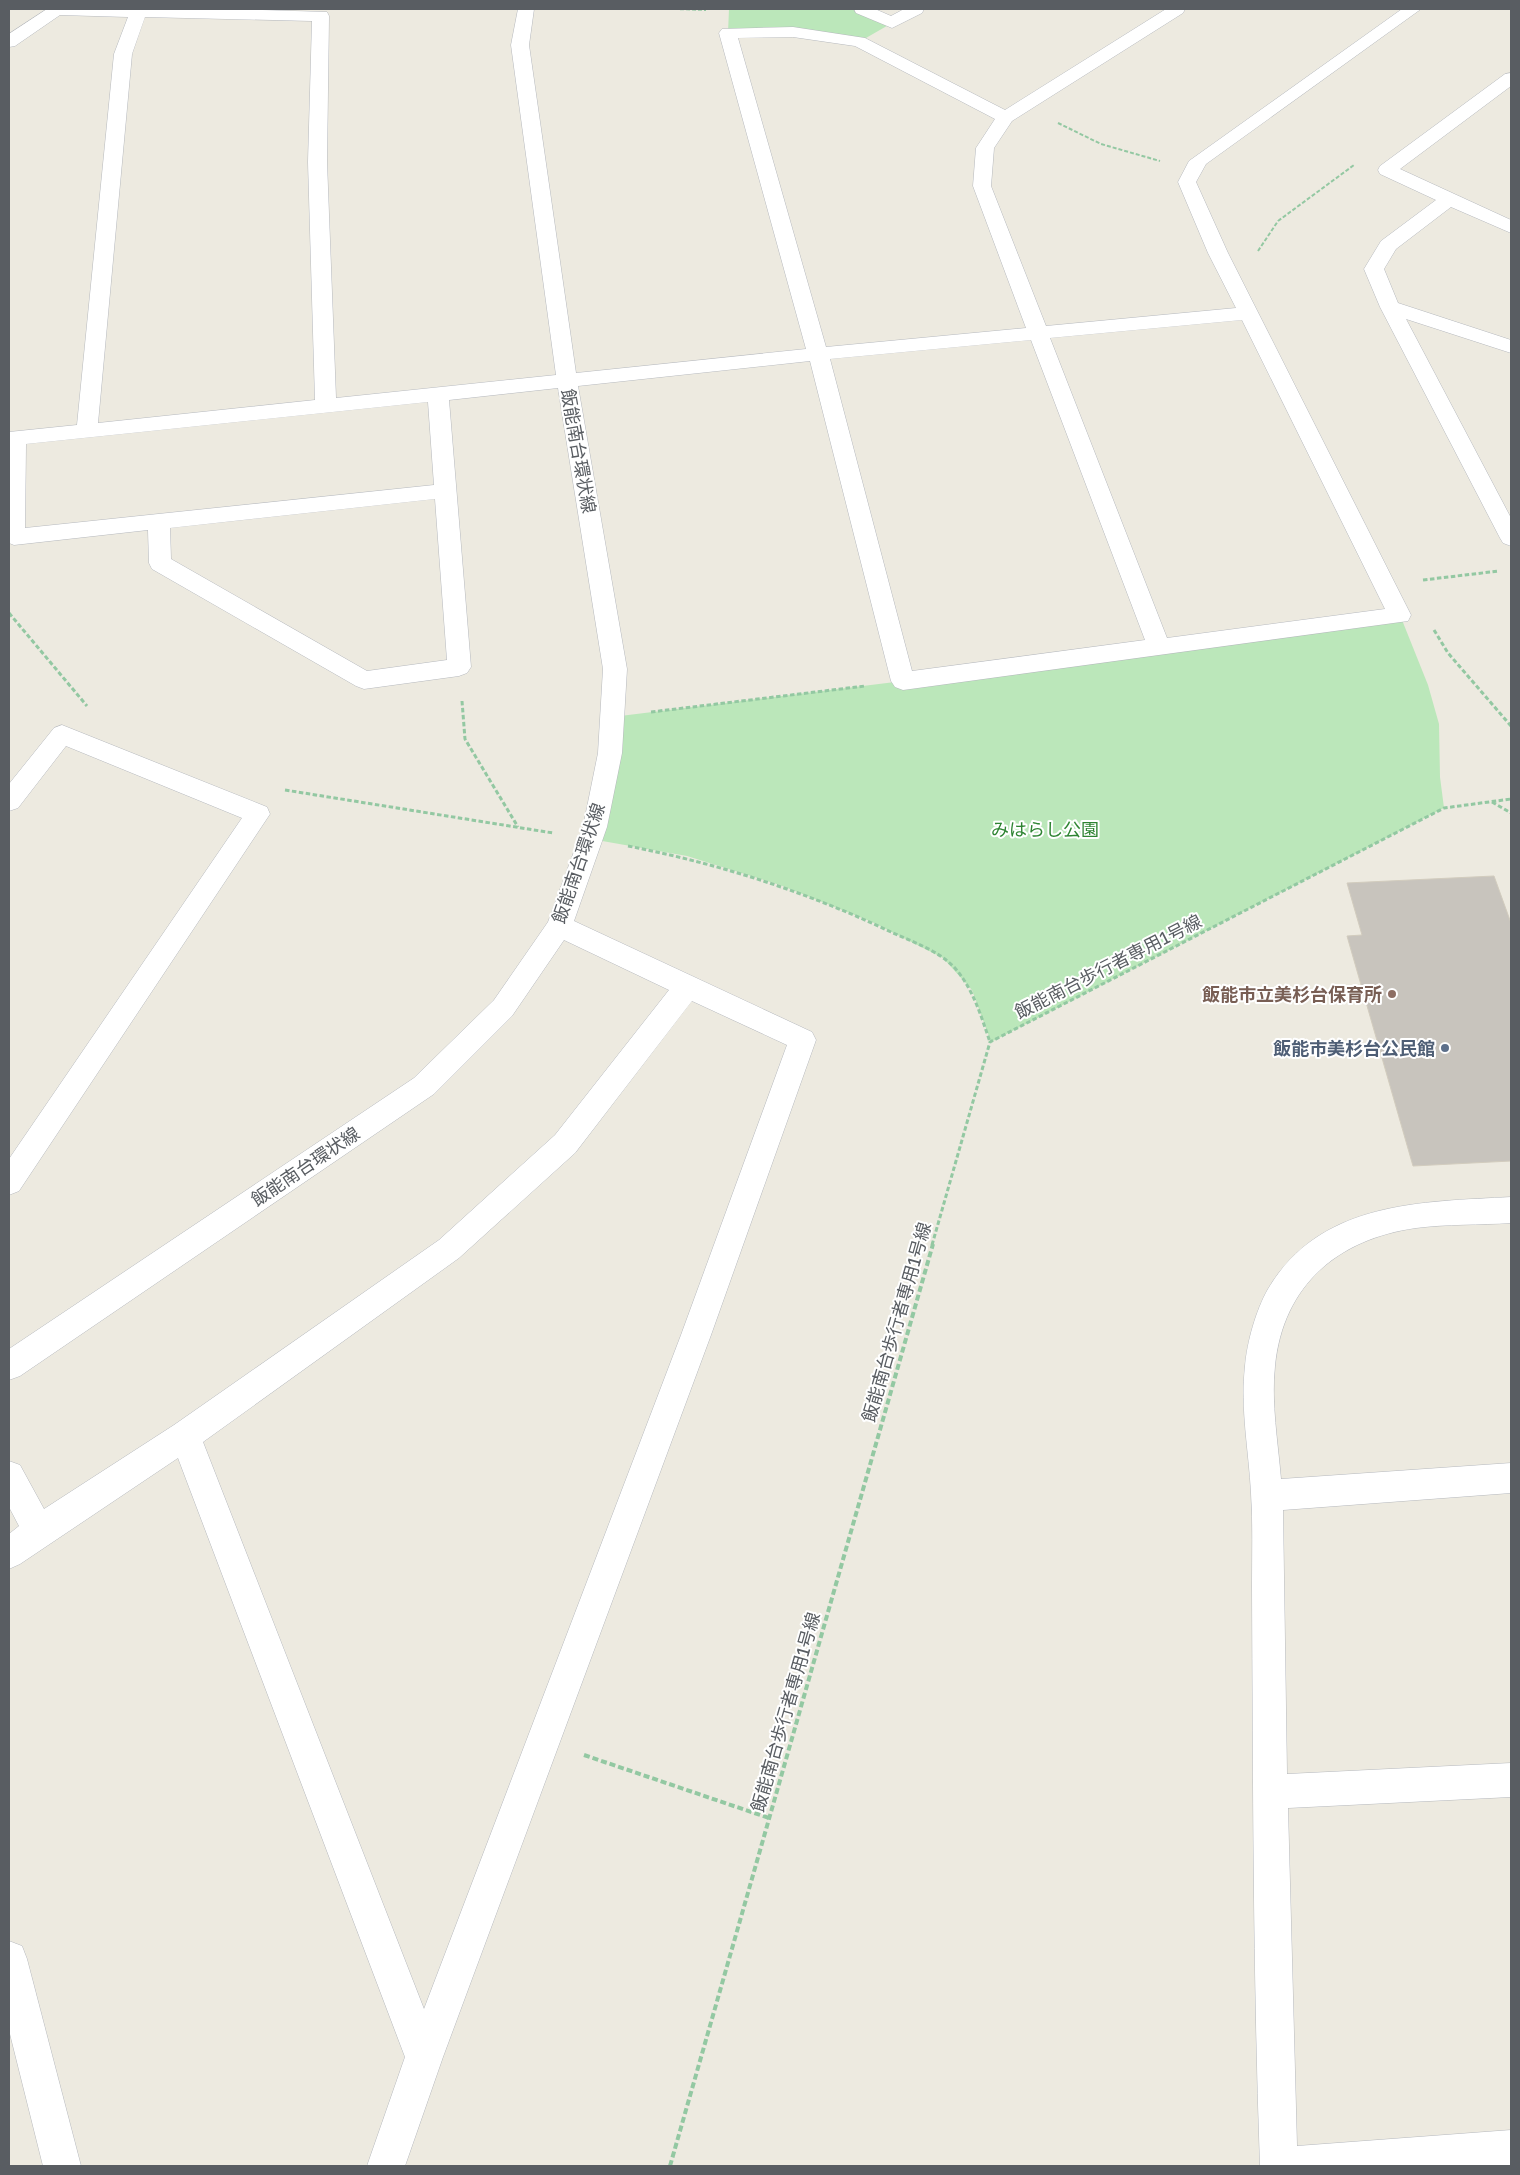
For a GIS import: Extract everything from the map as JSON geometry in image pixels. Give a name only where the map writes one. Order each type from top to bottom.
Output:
[{"type":"street","name":"飯能南台環状線","points":[[9,1366],[424,1086],[503,1008],[559,926],[590,839],[610,753],[615,668],[567,380],[520,45],[526,9]]},
{"type":"street","points":[[862,9],[892,23],[916,9]]},
{"type":"street","points":[[1159,648],[982,186],[981,158],[991,135],[1014,111],[1178,9]]},
{"type":"street","points":[[1014,111],[859,42],[793,32],[728,33],[818,354],[903,682],[1400,615],[1218,253],[1188,182],[1192,169],[1198,161],[1413,9]]},
{"type":"street","points":[[9,42],[56,10],[138,10],[321,16],[318,66],[318,176],[326,406]]},
{"type":"street","points":[[87,431],[124,54],[138,10]]},
{"type":"street","points":[[1511,78],[1387,170],[1511,227]]},
{"type":"street","points":[[1449,199],[1388,246],[1374,270],[1390,307],[1511,538]]},
{"type":"street","points":[[1390,307],[1511,347]]},
{"type":"street","points":[[444,491],[14,536],[12,439],[818,354],[1248,313]]},
{"type":"street","points":[[160,520],[160,563],[364,680],[459,667],[438,394]]},
{"type":"street","points":[[9,801],[62,734],[258,814],[9,1182]]},
{"type":"street","points":[[386,2166],[424,2057],[693,1344],[802,1040],[559,926]]},
{"type":"street","points":[[9,1554],[39,1531],[185,1436],[449,1249],[565,1144],[688,986]]},
{"type":"street","points":[[1279,2166],[1270,1792],[1267,1496],[1260,1405],[1260,1366],[1267,1332],[1280,1298],[1310,1258],[1355,1230],[1416,1216],[1511,1210]]},
{"type":"street","points":[[185,1436],[424,2057]]},
{"type":"street","points":[[9,1476],[39,1531]]},
{"type":"street","points":[[1267,1496],[1511,1478]]},
{"type":"street","points":[[1270,1792],[1511,1780]]},
{"type":"street","points":[[9,1959],[62,2166]]},
{"type":"street","points":[[1284,2166],[1511,2149]]},
{"type":"path","points":[[674,9],[710,10]]},
{"type":"path","points":[[1014,111],[1101,144],[1192,169]]},
{"type":"path","points":[[1415,581],[1502,571]]},
{"type":"path","points":[[9,612],[88,707]]},
{"type":"path","points":[[1431,624],[1448,653],[1511,726]]},
{"type":"path","points":[[459,667],[465,738],[518,828]]},
{"type":"path","points":[[612,717],[903,682]]},
{"type":"path","points":[[278,789],[686,856],[780,885],[872,922],[943,958],[972,990],[990,1042]]},
{"type":"path","name":"飯能南台歩行者専用1号線","points":[[670,2166],[990,1042],[1444,808],[1511,799]]},
{"type":"path","points":[[1492,802],[1511,813]]},
{"type":"path","points":[[543,1741],[769,1818]]},
{"type":"green space","points":[[729,9],[862,9],[892,23],[859,42],[846,39],[728,33]]},
{"type":"green space","name":"みはらし公園","points":[[1400,615],[1428,685],[1439,724],[1440,777],[1444,808],[991,1042],[972,990],[943,958],[872,922],[780,885],[687,856],[591,839],[612,717],[903,681]]},
{"type":"building","name":"飯能市美杉台公民館","points":[[1494,876],[1511,923],[1511,1161],[1413,1166],[1347,936],[1362,935],[1347,883]]},
{"type":"place","name":"飯能市立美杉台保育所","points":[[1392,994]]},
{"type":"place","name":"飯能市美杉台公民館","points":[[1445,1048]]}]
